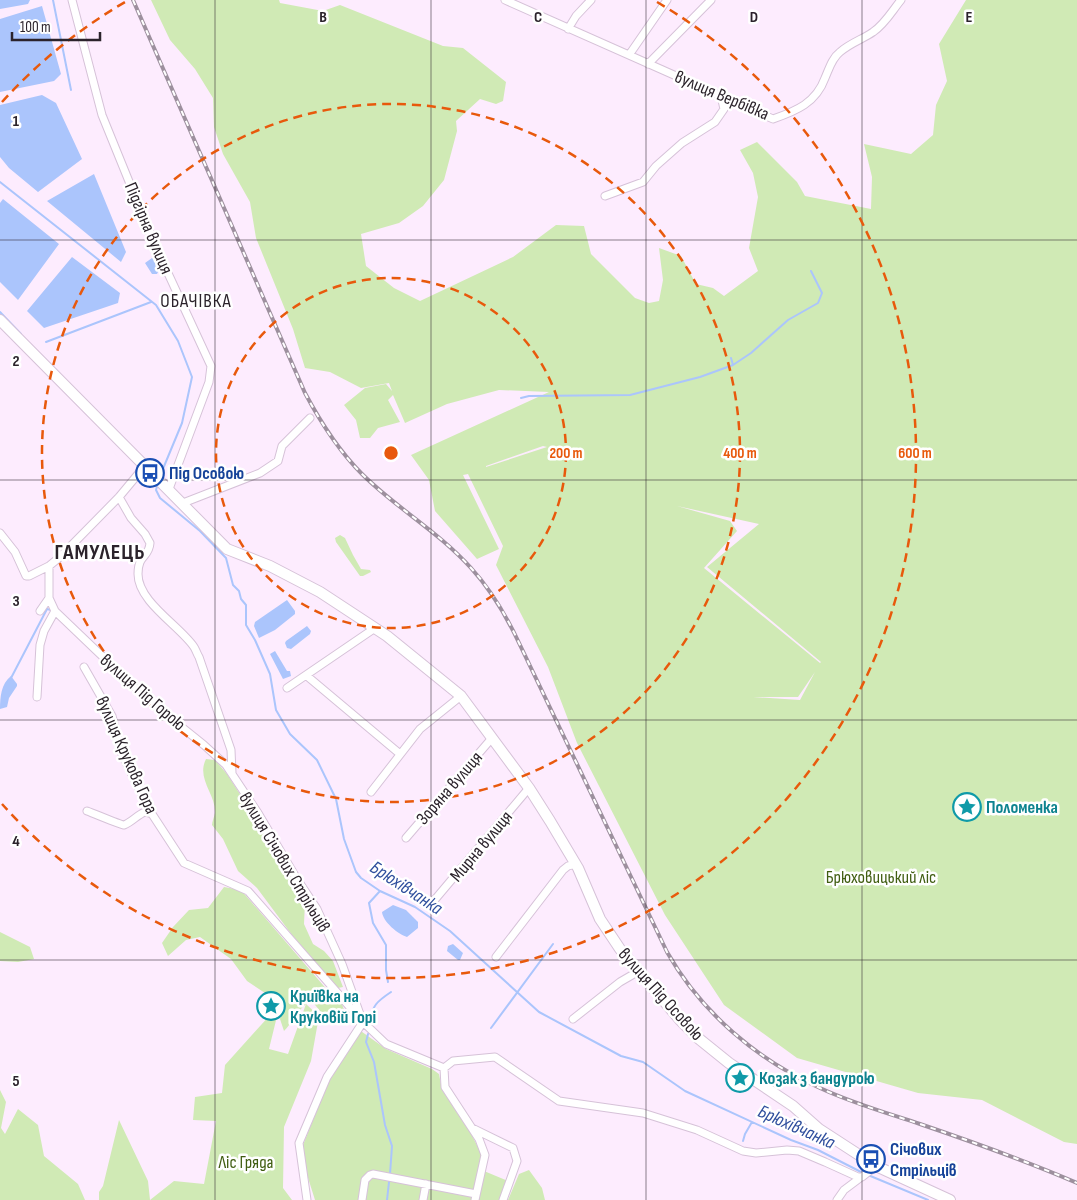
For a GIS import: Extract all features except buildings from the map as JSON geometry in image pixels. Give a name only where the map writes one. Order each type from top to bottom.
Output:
[{"type":"street","name":"Підгірна вулиця","points":[[72,0],[102,115],[154,243],[211,366],[209,382],[163,484]]},
{"type":"street","name":"вулиця Вербівка","points":[[505,0],[772,119],[792,112],[811,100],[819,91],[832,60],[840,51],[884,24],[901,0]]},
{"type":"street","points":[[568,28],[591,0]]},
{"type":"street","points":[[629,56],[667,0]]},
{"type":"street","points":[[648,64],[711,0]]},
{"type":"street","points":[[605,196],[643,182],[656,166],[682,143],[715,122],[724,110],[721,96]]},
{"type":"street","points":[[0,320],[144,467],[119,497],[49,566],[26,576],[15,552],[0,533]]},
{"type":"street","points":[[183,503],[260,473],[278,461],[282,446],[310,418]]},
{"type":"street","name":"вулиця Під Осовою","points":[[144,467],[183,503],[227,549],[270,566],[311,587],[375,628],[461,696],[529,788],[576,864],[600,919],[620,949],[680,1020],[698,1038],[730,1063],[793,1106],[818,1130],[873,1169],[950,1200]]},
{"type":"street","name":"вулиця Січових Стрільців","points":[[119,497],[131,518],[150,543],[148,552],[138,563],[138,577],[145,594],[158,610],[194,646],[231,750],[232,774],[317,909],[342,964],[363,1022],[386,1044],[444,1068]]},
{"type":"street","points":[[40,611],[49,598],[49,566]]},
{"type":"street","name":"вулиця Під Горою","points":[[49,598],[55,610],[148,700],[204,745],[226,765],[232,774]]},
{"type":"street","points":[[38,696],[40,645],[44,631],[55,610]]},
{"type":"street","points":[[287,688],[375,628]]},
{"type":"street","name":"вулиця Крукова Гора","points":[[84,667],[112,716],[122,754],[152,814],[184,863],[248,890],[363,1022]]},
{"type":"street","points":[[307,676],[400,754]]},
{"type":"street","points":[[371,792],[420,729],[461,696]]},
{"type":"street","name":"Зоряна вулиця","points":[[406,838],[492,738]]},
{"type":"street","name":"Мирна вулиця","points":[[432,904],[529,788]]},
{"type":"street","points":[[87,811],[121,825],[145,812],[152,814]]},
{"type":"street","points":[[496,957],[563,870],[568,866],[576,864]]},
{"type":"street","points":[[573,1019],[620,982],[638,971]]},
{"type":"street","points":[[308,1200],[299,1143],[327,1076],[363,1022]]},
{"type":"street","points":[[362,1200],[365,1180],[370,1174],[426,1184],[476,1197],[485,1155],[479,1139],[445,1087],[444,1068],[453,1061],[495,1057],[559,1101],[643,1113],[697,1130],[743,1151],[756,1153],[787,1150],[799,1151],[853,1176],[861,1177]]},
{"type":"street","points":[[472,1128],[513,1148],[517,1161],[503,1200]]},
{"type":"street","points":[[837,1200],[844,1190],[873,1169]]},
{"type":"street","points":[[423,1200],[426,1184]]},
{"type":"green space","name":"Брюховицький ліс","points":[[151,0],[279,0],[280,3],[323,11],[340,5],[443,46],[463,48],[506,82],[503,101],[496,104],[480,99],[456,121],[457,131],[444,180],[423,206],[399,223],[361,234],[366,266],[394,288],[420,301],[513,257],[556,225],[584,226],[591,254],[635,298],[649,303],[659,301],[663,280],[659,248],[681,256],[696,284],[713,288],[724,296],[758,271],[749,248],[758,197],[753,173],[740,150],[757,142],[797,182],[805,196],[871,209],[872,177],[864,144],[911,154],[933,135],[936,105],[947,81],[939,44],[966,0],[1077,0],[1077,1144],[1064,1142],[982,1100],[918,1093],[797,1058],[724,1005],[665,915],[577,743],[548,667],[496,565],[503,546],[468,474],[463,475],[499,549],[477,559],[435,511],[429,480],[411,455],[549,392],[499,390],[447,404],[405,423],[393,395],[388,400],[400,422],[378,428],[370,438],[360,438],[356,420],[344,405],[365,388],[386,384],[392,391],[389,383],[361,388],[330,372],[305,368],[293,329],[256,238],[250,202],[223,154],[214,127],[213,98],[195,69],[170,40]],"holes":[[[543,446],[547,447],[486,467],[486,466]],[[677,506],[759,524],[707,567],[820,663],[704,568],[737,531],[730,521]],[[815,672],[800,700],[753,697],[798,697]]]},
{"type":"green space","points":[[340,535],[345,538],[361,569],[370,570],[371,572],[360,576],[336,542],[335,538]]},
{"type":"green space","points":[[206,759],[215,760],[227,774],[283,861],[305,902],[304,924],[313,944],[324,951],[333,961],[343,987],[338,988],[292,935],[257,888],[238,871],[223,839],[212,825],[215,813],[213,799],[203,773]]},
{"type":"green space","points":[[224,887],[241,890],[329,992],[342,1004],[346,1016],[341,1024],[325,1017],[311,1000],[301,1009],[284,1031],[280,1019],[283,1004],[272,1002],[271,997],[247,981],[231,959],[200,937],[186,940],[168,956],[162,943],[173,927],[189,910],[208,908]]},
{"type":"green space","points":[[0,932],[30,947],[34,959],[18,962],[0,961]]},
{"type":"green space","name":"Ліс Гряда","points":[[280,1004],[269,1049],[288,1054],[306,1004],[319,1016],[311,1061],[284,1127],[283,1188],[292,1200],[150,1200],[174,1181],[204,1184],[216,1121],[193,1120],[195,1097],[222,1093],[225,1065]]},
{"type":"green space","points":[[358,1029],[386,1049],[432,1069],[439,1074],[442,1090],[464,1120],[481,1153],[484,1171],[508,1181],[500,1200],[315,1200],[304,1165],[303,1145],[330,1078]]},
{"type":"green space","points":[[0,1090],[6,1102],[1,1128],[5,1134],[18,1109],[38,1125],[44,1156],[78,1184],[85,1200],[0,1200]]},
{"type":"green space","points":[[119,1120],[148,1181],[150,1200],[99,1200],[99,1192],[103,1186]]},
{"type":"green space","points":[[529,1170],[542,1188],[545,1200],[508,1200],[519,1174]]},
{"type":"water","points":[[0,0],[30,0],[28,4],[0,9]]},
{"type":"water","points":[[42,6],[61,74],[54,81],[0,92],[0,19]]},
{"type":"water","points":[[42,95],[56,103],[82,159],[38,192],[9,168],[0,157],[0,105]]},
{"type":"water","points":[[94,174],[126,252],[121,262],[47,201]]},
{"type":"water","points":[[3,199],[59,244],[18,300],[0,282],[0,203]]},
{"type":"water","points":[[72,257],[120,293],[118,303],[44,328],[27,311]]},
{"type":"water","points":[[152,258],[155,259],[159,270],[157,274],[152,274],[145,263]]},
{"type":"water","points":[[287,600],[295,614],[275,630],[259,638],[254,626],[255,622]]},
{"type":"water","points":[[307,626],[311,631],[310,634],[291,649],[287,648],[286,641]]},
{"type":"water","points":[[275,651],[287,671],[290,671],[291,676],[283,679],[270,654]]},
{"type":"water","points":[[11,676],[17,686],[9,698],[7,707],[0,709],[3,687]]},
{"type":"water","points":[[393,905],[406,910],[418,922],[418,928],[407,937],[392,927],[383,916],[382,912]]},
{"type":"water","points":[[453,944],[463,953],[460,960],[447,951],[448,946]]},
{"type":"waterway","points":[[53,0],[71,90]]},
{"type":"waterway","points":[[0,182],[156,305],[178,341],[192,377],[182,423],[160,476]]},
{"type":"waterway","points":[[521,398],[529,396],[630,395],[700,377],[733,365],[751,353],[788,320],[818,303],[822,293],[811,271]]},
{"type":"waterway","points":[[46,342],[151,302]]},
{"type":"waterway","points":[[0,312],[21,334]]},
{"type":"waterway","points":[[731,358],[733,365]]},
{"type":"waterway","name":"Брюхівчанка","points":[[158,483],[156,490],[160,498],[200,531],[226,558],[233,585],[239,591],[241,599],[246,605],[246,625],[270,674],[276,710],[290,734],[317,760],[336,799],[344,839],[356,872],[361,878],[380,891],[415,907],[450,931],[539,1012],[621,1056],[643,1062],[685,1091],[791,1140],[818,1150],[863,1173]]},
{"type":"waterway","points":[[10,680],[47,609],[51,610]]},
{"type":"waterway","points":[[380,891],[369,903],[373,923],[386,945],[388,982]]},
{"type":"waterway","points":[[491,1028],[553,944]]},
{"type":"waterway","points":[[369,1023],[376,1005],[391,992]]},
{"type":"waterway","points":[[368,1034],[366,1042],[374,1062],[385,1125],[392,1146],[390,1174]]},
{"type":"waterway","points":[[743,1141],[752,1122]]},
{"type":"waterway","name":"Брюхівчанка","points":[[868,1175],[928,1200]]},
{"type":"waterway","points":[[387,1200],[389,1182]]},
{"type":"railway","points":[[133,0],[311,404],[330,436],[353,465],[389,498],[459,555],[492,595],[515,635],[667,952],[696,995],[733,1032],[774,1063],[797,1077],[844,1098],[980,1145],[1077,1183]]},
{"type":"place","name":"Під Осовою","points":[[150,473]]},
{"type":"place","name":"Поломенка","points":[[967,807]]},
{"type":"place","name":"Криївка на Круковій Горі","points":[[271,1006]]},
{"type":"place","name":"Козак з бандурою","points":[[740,1078]]},
{"type":"place","name":"Січових Стрільців","points":[[871,1159]]},
{"type":"district","name":"ОБАЧІВКА","points":[[196,300]]},
{"type":"district","name":"ГАМУЛЕЦЬ","points":[[100,551]]}]
